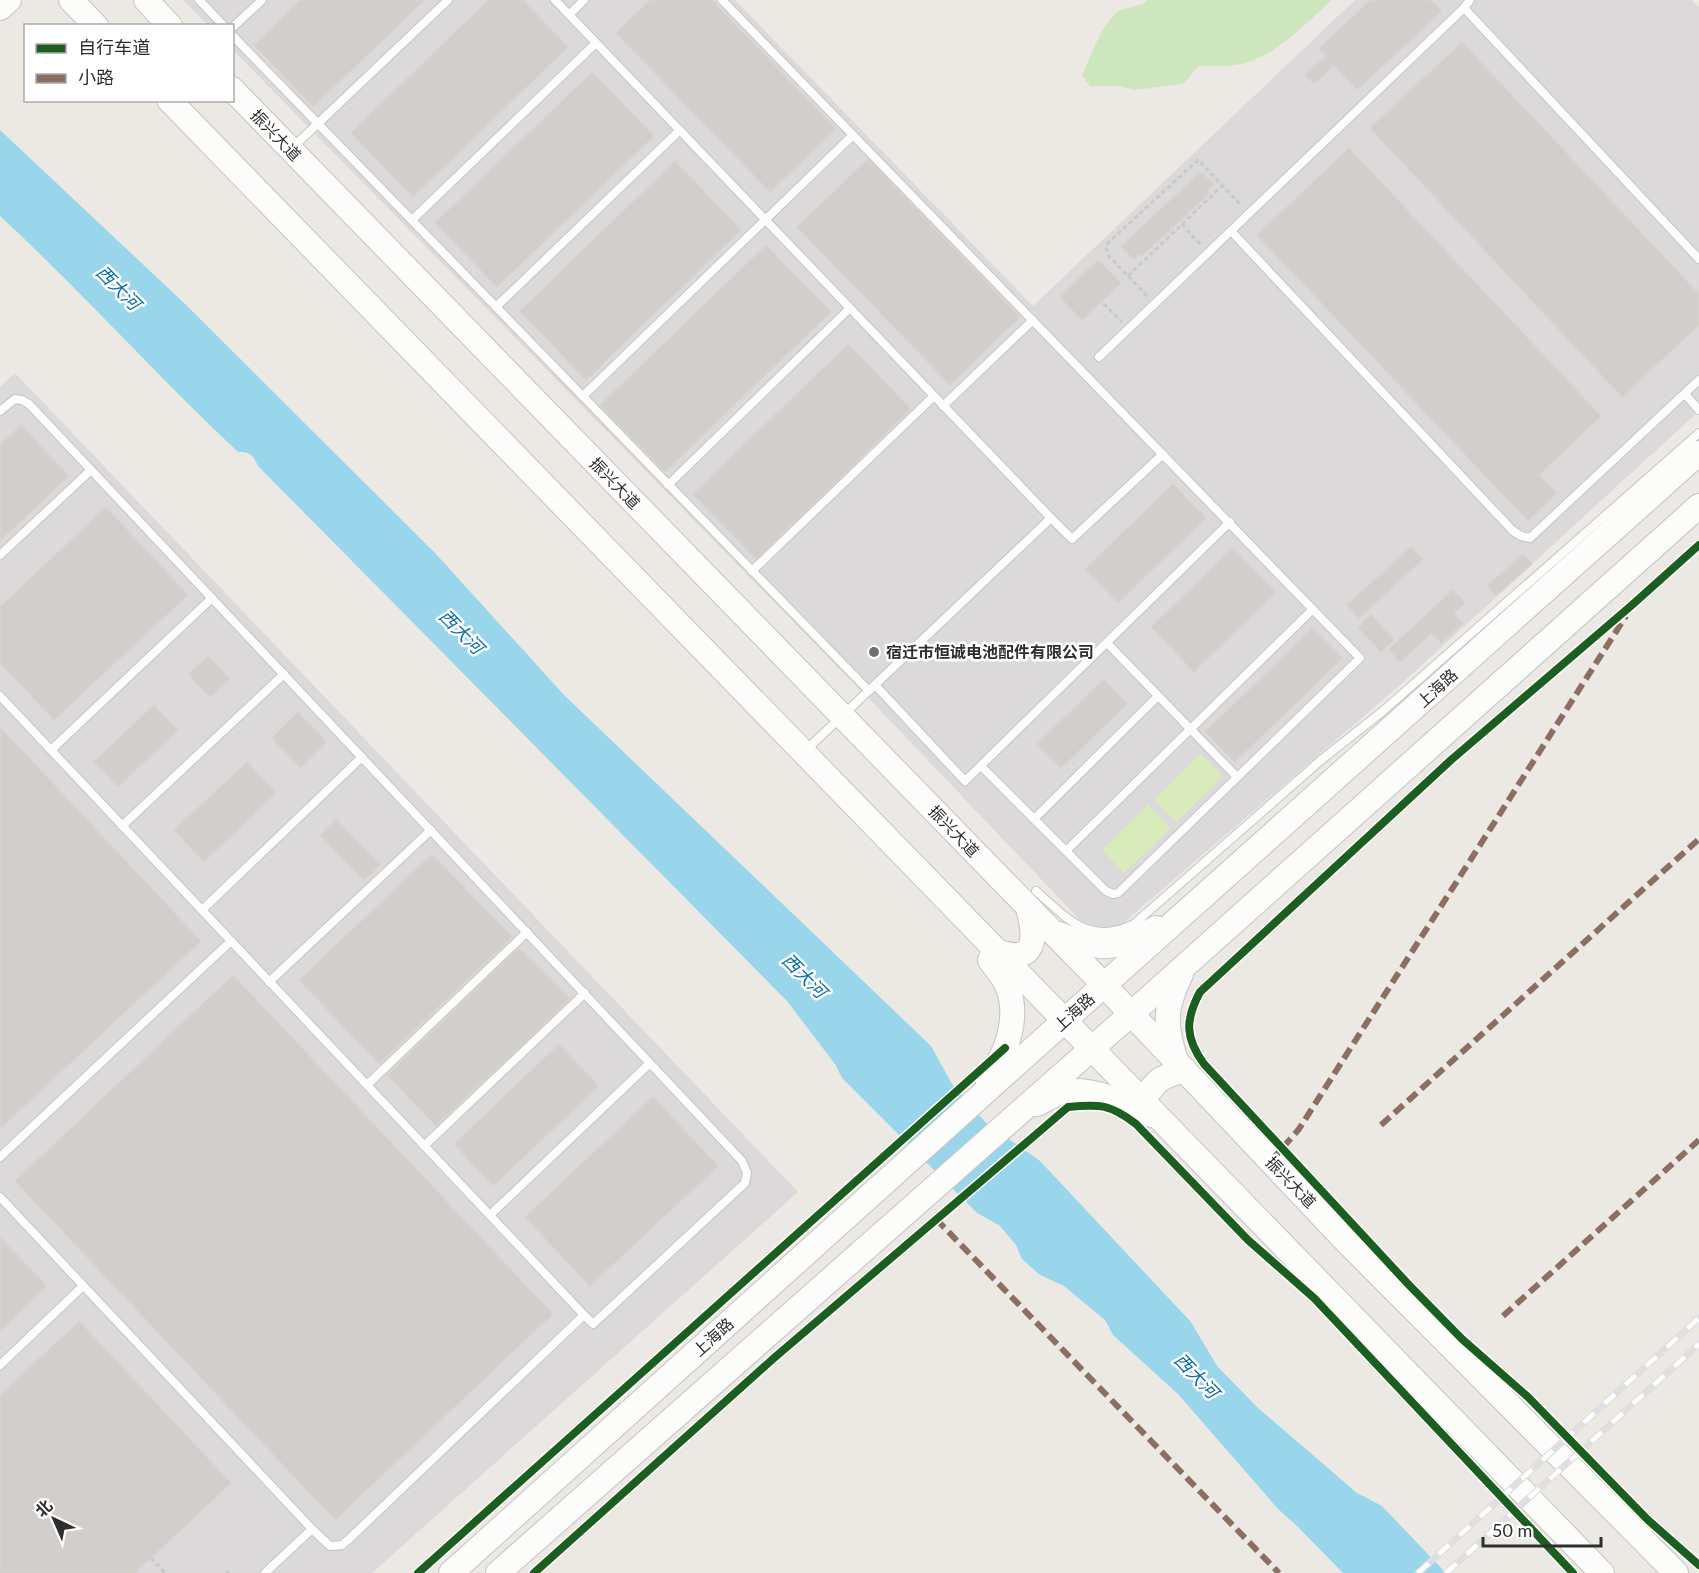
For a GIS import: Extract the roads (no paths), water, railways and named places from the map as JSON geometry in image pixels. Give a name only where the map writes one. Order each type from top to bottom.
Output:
[{"type":"main road","points":[[0,8],[9,0]]},
{"type":"main road","points":[[71,0],[94,24]]},
{"type":"main road","points":[[146,0],[168,24]]},
{"type":"main road","name":"振兴大道","points":[[234,91],[842,716],[1032,899],[1051,931],[1342,1236],[1676,1573]]},
{"type":"main road","points":[[171,102],[1602,1573]]},
{"type":"main road","name":"上海路","points":[[451,1573],[1699,453]]},
{"type":"main road","name":"上海路","points":[[498,1573],[1131,1014],[1699,506]]},
{"type":"main road","points":[[997,951],[1012,956],[1020,955],[1030,948],[1034,928],[1032,899]]},
{"type":"main road","points":[[953,906],[1008,986],[1012,1005],[1011,1028],[1005,1048],[999,1064],[979,1098]]},
{"type":"main road","points":[[1051,931],[1082,944],[1105,947],[1131,942],[1187,912]]},
{"type":"main road","points":[[1151,944],[1154,957],[1159,964],[1168,969],[1184,966]]},
{"type":"main road","points":[[1143,1101],[1155,1082],[1180,1066],[1169,1038],[1167,1018],[1170,998],[1184,966]]},
{"type":"main road","points":[[1009,1071],[1020,1078],[1026,1091],[1018,1113]]},
{"type":"main road","points":[[1018,1113],[1059,1093],[1085,1092],[1107,1096],[1161,1119]]},
{"type":"lane","points":[[199,0],[222,24]]},
{"type":"lane","points":[[234,26],[262,0]]},
{"type":"lane","points":[[290,149],[447,0]]},
{"type":"lane","points":[[555,0],[1071,539],[1163,454]]},
{"type":"lane","points":[[569,15],[584,0]]},
{"type":"lane","points":[[722,0],[1360,658],[1119,893],[1113,894],[1106,891],[981,766]]},
{"type":"lane","points":[[1099,357],[1470,0]]},
{"type":"lane","points":[[1464,8],[1699,259]]},
{"type":"lane","points":[[234,37],[752,571],[965,781],[1230,522]]},
{"type":"lane","points":[[411,220],[596,43]]},
{"type":"lane","points":[[496,307],[680,130]]},
{"type":"lane","points":[[583,396],[853,135]]},
{"type":"lane","points":[[1231,231],[1512,531],[1521,536],[1530,538],[1699,380]]},
{"type":"lane","points":[[668,485],[850,308]]},
{"type":"lane","points":[[944,406],[1033,320]]},
{"type":"lane","points":[[1685,394],[1699,410]]},
{"type":"lane","points":[[752,571],[934,396]]},
{"type":"lane","points":[[0,411],[15,399],[29,404],[735,1152],[747,1173],[745,1183],[593,1324],[0,696]]},
{"type":"lane","points":[[1032,899],[1085,929],[1100,933],[1124,929],[1134,924],[1320,761],[1383,711],[1699,433]]},
{"type":"lane","points":[[0,555],[91,470]]},
{"type":"lane","points":[[804,753],[1051,518]]},
{"type":"lane","points":[[51,750],[212,598]]},
{"type":"lane","points":[[1066,851],[1313,609]]},
{"type":"lane","points":[[1107,643],[1238,777]]},
{"type":"lane","points":[[122,826],[284,674]]},
{"type":"lane","points":[[1034,819],[1158,696]]},
{"type":"lane","points":[[202,910],[362,757]]},
{"type":"lane","points":[[269,982],[431,830]]},
{"type":"lane","points":[[367,1085],[527,932]]},
{"type":"lane","points":[[0,1157],[231,941]]},
{"type":"lane","points":[[424,1146],[585,993]]},
{"type":"lane","points":[[490,1215],[650,1063]]},
{"type":"lane","points":[[0,1197],[330,1546],[342,1545],[584,1315]]},
{"type":"lane","points":[[0,1365],[84,1286]]},
{"type":"lane","points":[[265,1573],[312,1529]]},
{"type":"water","name":"西大河","points":[[0,130],[183,302],[435,553],[564,695],[931,1046],[952,1084],[985,1122],[1040,1161],[1191,1322],[1217,1366],[1258,1408],[1357,1493],[1382,1506],[1446,1573],[1343,1573],[1278,1509],[1178,1394],[1113,1335],[1105,1320],[1064,1286],[1040,1275],[1022,1259],[1016,1245],[999,1225],[977,1213],[842,1078],[835,1064],[787,1001],[258,466],[253,457],[245,452],[238,452],[0,216]]},
{"type":"railway","points":[[1418,1573],[1699,1318]]},
{"type":"railway","points":[[1446,1573],[1699,1344]]},
{"type":"place","name":"宿迁市恒诚电池配件有限公司","points":[[874,652]]}]
